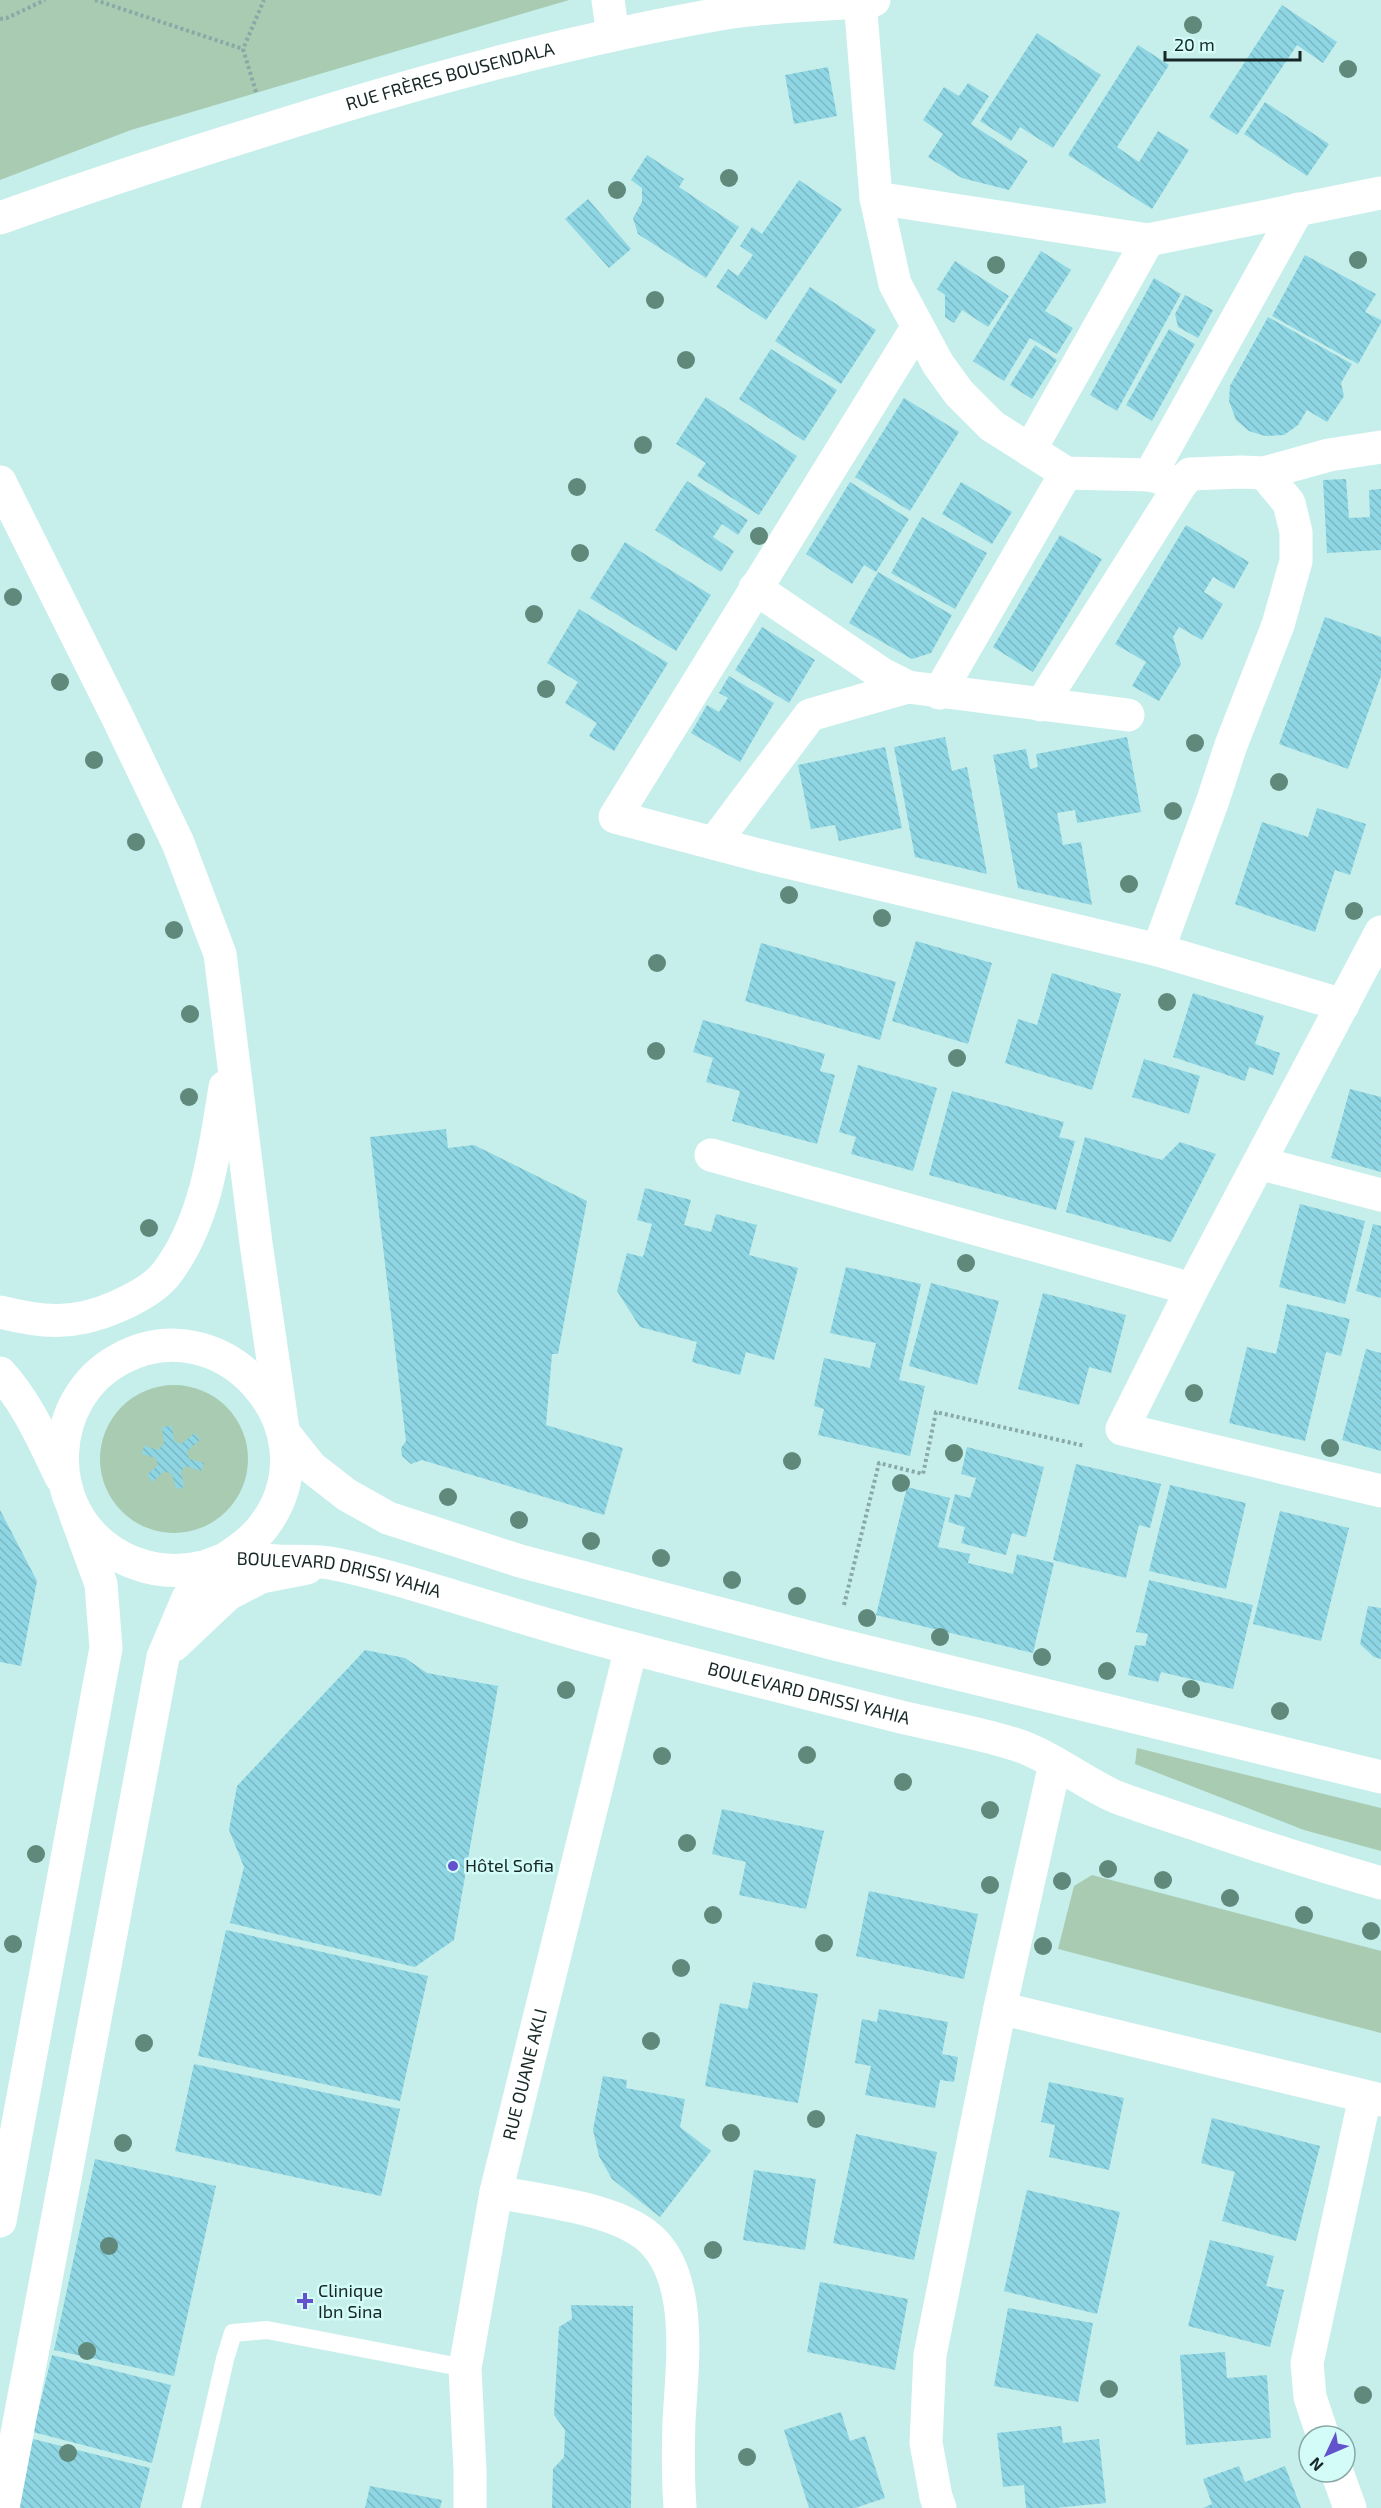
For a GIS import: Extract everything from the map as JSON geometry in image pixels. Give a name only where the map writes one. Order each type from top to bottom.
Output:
[{"type":"street","points":[[608,0],[613,35]]},
{"type":"street","points":[[864,1],[876,198],[895,284],[917,328],[959,393],[992,426],[1066,473],[1150,475],[1181,484]]},
{"type":"street","name":"RUE FRÈRES BOUSENDALA","points":[[0,218],[155,165],[378,95],[613,35],[723,13],[864,1]]},
{"type":"street","points":[[876,198],[1148,240],[1381,193]]},
{"type":"street","points":[[0,243],[39,204]]},
{"type":"street","points":[[1150,475],[1298,209]]},
{"type":"street","points":[[1030,450],[1148,240]]},
{"type":"street","points":[[917,328],[615,816],[714,843],[1158,950],[1343,1005]]},
{"type":"street","points":[[1041,705],[1181,484],[1190,474],[1264,473],[1329,455],[1381,447]]},
{"type":"street","points":[[714,843],[810,715],[923,690],[1066,473]]},
{"type":"street","points":[[1158,950],[1231,745],[1278,625],[1296,561],[1296,532],[1289,503],[1264,473]]},
{"type":"street","points":[[0,482],[112,705],[178,843],[220,954],[287,1463],[282,1492],[269,1520],[250,1542],[225,1559],[188,1598],[163,1657],[3,2508]]},
{"type":"street","points":[[755,588],[882,674],[923,690],[1128,715]]},
{"type":"street","points":[[1381,932],[1373,965],[1343,1005],[1192,1289],[1122,1429],[1381,1491]]},
{"type":"street","points":[[0,1312],[51,1322],[92,1317],[131,1300],[165,1275],[191,1231],[204,1191],[216,1143],[231,1050]]},
{"type":"street","points":[[711,1155],[1192,1289]]},
{"type":"street","points":[[1259,1163],[1381,1195]]},
{"type":"street","points":[[0,2221],[106,1648],[101,1584],[69,1497],[61,1454],[66,1425],[78,1398],[96,1376],[120,1358],[148,1348],[177,1345],[206,1350],[234,1363],[256,1381],[273,1406],[284,1433],[311,1467],[347,1496],[388,1518],[520,1561],[835,1644],[1381,1777]]},
{"type":"street","points":[[0,1373],[11,1385],[37,1428],[88,1532],[107,1549],[128,1561],[177,1571],[202,1567],[225,1559]]},
{"type":"street","name":"BOULEVARD DRISSI YAHIA","points":[[225,1559],[332,1563],[392,1578],[631,1648],[1024,1748],[1113,1796],[1291,1857],[1381,1883]]},
{"type":"street","points":[[163,1657],[198,1620],[228,1594],[261,1577],[332,1563]]},
{"type":"street","name":"RUE OUANE AKLI","points":[[470,2508],[465,2367],[496,2192],[631,1648]]},
{"type":"street","points":[[940,2508],[926,2443],[930,2355],[1000,2008],[1055,1764]]},
{"type":"street","points":[[1000,2008],[1373,2098],[1307,2363],[1310,2397],[1319,2424]]},
{"type":"street","points":[[496,2192],[593,2212],[638,2229],[660,2248],[674,2277],[683,2325],[677,2471],[680,2508]]},
{"type":"street","points":[[1341,2484],[1350,2508]]},
{"type":"lane","points":[[191,2508],[225,2358],[233,2333],[267,2330],[465,2367]]},
{"type":"path","points":[[0,19],[7,18],[45,0]]},
{"type":"path","points":[[95,0],[243,50],[264,0]]},
{"type":"path","points":[[835,1644],[879,1463],[923,1474],[936,1412],[1095,1448],[1122,1429]]},
{"type":"green space","points":[[0,0],[569,0],[131,130],[0,180]]},
{"type":"green space","points":[[174,1385],[202,1391],[226,1407],[242,1431],[248,1459],[242,1487],[226,1511],[202,1527],[174,1533],[146,1527],[122,1511],[106,1487],[100,1459],[106,1431],[122,1407],[146,1391]]},
{"type":"green space","points":[[1137,1748],[1381,1808],[1381,1851],[1304,1830],[1135,1764]]},
{"type":"green space","points":[[1092,1875],[1381,1951],[1381,2033],[1058,1949],[1074,1886]]},
{"type":"building","points":[[1282,5],[1337,42],[1323,63],[1297,45],[1237,135],[1209,117]]},
{"type":"building","points":[[1037,33],[1101,75],[1053,148],[1020,127],[1011,141],[980,121]]},
{"type":"building","points":[[1138,45],[1169,65],[1117,147],[1139,162],[1158,131],[1189,150],[1152,209],[1068,155]]},
{"type":"building","points":[[828,67],[837,116],[794,124],[785,75]]},
{"type":"building","points":[[968,83],[989,96],[971,124],[1028,161],[1009,190],[962,178],[928,157],[943,134],[923,120],[944,87],[959,96]]},
{"type":"building","points":[[1265,102],[1329,144],[1307,176],[1244,134]]},
{"type":"building","points":[[647,155],[684,179],[679,187],[739,227],[706,278],[638,234],[633,218],[642,202],[642,188],[631,180]]},
{"type":"building","points":[[799,180],[842,209],[766,320],[716,287],[728,269],[738,276],[753,255],[740,246],[752,227],[762,234]]},
{"type":"building","points":[[588,199],[631,249],[609,268],[565,219]]},
{"type":"building","points":[[1041,251],[1071,270],[1045,311],[1073,328],[1057,354],[1030,338],[1004,381],[973,361]]},
{"type":"building","points":[[1305,255],[1376,294],[1365,312],[1381,320],[1381,323],[1358,364],[1272,316]]},
{"type":"building","points":[[955,261],[1009,296],[988,327],[962,310],[954,323],[945,317],[945,295],[937,289]]},
{"type":"building","points":[[1154,278],[1181,294],[1117,411],[1090,395]]},
{"type":"building","points":[[810,287],[876,330],[841,384],[775,341]]},
{"type":"building","points":[[1185,295],[1213,310],[1198,338],[1178,327],[1175,314]]},
{"type":"building","points":[[1268,317],[1352,364],[1341,383],[1344,396],[1327,422],[1307,410],[1298,425],[1284,435],[1265,436],[1249,431],[1236,420],[1229,401],[1230,386]]},
{"type":"building","points":[[1169,329],[1195,344],[1152,421],[1126,405]]},
{"type":"building","points":[[1035,345],[1057,360],[1032,399],[1010,385]]},
{"type":"building","points":[[771,349],[837,390],[804,441],[739,399]]},
{"type":"building","points":[[706,397],[797,456],[759,515],[697,476],[706,463],[676,444]]},
{"type":"building","points":[[904,398],[959,432],[910,511],[855,477]]},
{"type":"building","points":[[1346,479],[1349,518],[1370,517],[1369,490],[1381,489],[1381,550],[1327,553],[1323,480]]},
{"type":"building","points":[[687,481],[748,520],[738,535],[722,524],[713,537],[734,551],[721,572],[655,530]]},
{"type":"building","points":[[850,482],[909,519],[876,572],[864,565],[852,584],[806,554]]},
{"type":"building","points":[[961,482],[1012,512],[992,544],[942,514]]},
{"type":"building","points":[[922,517],[987,553],[955,609],[891,573]]},
{"type":"building","points":[[1186,525],[1249,562],[1234,589],[1213,577],[1204,592],[1223,604],[1202,640],[1179,627],[1173,637],[1181,664],[1159,701],[1132,686],[1146,662],[1115,644]]},
{"type":"building","points":[[1060,535],[1102,559],[1033,672],[993,647]]},
{"type":"building","points":[[625,542],[711,595],[676,651],[590,598]]},
{"type":"building","points":[[878,572],[952,615],[931,653],[912,659],[849,623]]},
{"type":"building","points":[[579,609],[668,663],[614,751],[589,736],[597,723],[565,703],[578,682],[547,663]]},
{"type":"building","points":[[1325,617],[1381,637],[1381,676],[1348,769],[1279,744]]},
{"type":"building","points":[[762,627],[815,660],[789,703],[735,670]]},
{"type":"building","points":[[729,676],[774,703],[740,762],[691,733],[707,705],[719,712],[728,698],[719,693]]},
{"type":"building","points":[[945,737],[952,771],[967,767],[987,874],[915,857],[894,747]]},
{"type":"building","points":[[1127,737],[1141,812],[1077,823],[1075,810],[1057,813],[1063,845],[1081,842],[1092,905],[1018,888],[993,755],[1026,749],[1030,769],[1038,767],[1036,754]]},
{"type":"building","points":[[885,747],[902,828],[839,841],[835,825],[811,829],[798,765]]},
{"type":"building","points":[[1317,808],[1366,824],[1350,875],[1335,870],[1315,932],[1235,904],[1262,822],[1308,837]]},
{"type":"building","points":[[916,941],[992,963],[968,1044],[892,1021]]},
{"type":"building","points":[[761,943],[896,982],[880,1040],[745,1001]]},
{"type":"building","points":[[1052,973],[1121,994],[1092,1090],[1005,1063],[1018,1019],[1037,1025]]},
{"type":"building","points":[[1193,993],[1264,1016],[1255,1044],[1280,1053],[1273,1075],[1249,1067],[1245,1081],[1173,1057]]},
{"type":"building","points":[[703,1020],[825,1054],[820,1071],[835,1075],[817,1144],[732,1121],[740,1091],[706,1082],[713,1058],[693,1052]]},
{"type":"building","points":[[1144,1059],[1200,1076],[1189,1114],[1132,1097]]},
{"type":"building","points":[[858,1065],[937,1088],[913,1171],[851,1154],[856,1137],[839,1132]]},
{"type":"building","points":[[1350,1089],[1381,1097],[1381,1172],[1331,1158]]},
{"type":"building","points":[[952,1091],[1064,1122],[1059,1137],[1075,1141],[1056,1210],[929,1175]]},
{"type":"building","points":[[446,1129],[448,1148],[474,1145],[587,1201],[558,1354],[552,1354],[546,1425],[623,1448],[604,1515],[422,1460],[411,1464],[402,1456],[401,1448],[406,1441],[370,1137]]},
{"type":"building","points":[[1085,1137],[1162,1160],[1180,1142],[1216,1154],[1171,1242],[1066,1212]]},
{"type":"building","points":[[645,1188],[691,1200],[684,1225],[711,1232],[716,1214],[757,1225],[749,1255],[798,1268],[774,1360],[746,1352],[740,1375],[692,1362],[697,1342],[640,1327],[617,1291],[627,1253],[643,1257],[652,1224],[637,1220]]},
{"type":"building","points":[[1300,1204],[1365,1221],[1345,1304],[1279,1287]]},
{"type":"building","points":[[1373,1224],[1381,1226],[1381,1298],[1356,1291]]},
{"type":"building","points":[[846,1267],[921,1284],[899,1380],[925,1386],[910,1456],[818,1435],[824,1409],[814,1406],[824,1358],[870,1368],[876,1343],[830,1333]]},
{"type":"building","points":[[931,1283],[999,1301],[977,1385],[909,1366]]},
{"type":"building","points":[[1043,1293],[1126,1315],[1111,1373],[1089,1367],[1079,1405],[1018,1389]]},
{"type":"building","points":[[1287,1304],[1350,1319],[1341,1356],[1326,1352],[1305,1441],[1229,1423],[1247,1347],[1276,1354]]},
{"type":"building","points":[[1366,1349],[1381,1353],[1381,1451],[1342,1440]]},
{"type":"building","points":[[172,1426],[174,1441],[181,1444],[195,1433],[200,1440],[187,1451],[189,1459],[204,1463],[201,1471],[186,1466],[181,1471],[184,1487],[176,1489],[172,1474],[164,1471],[153,1482],[147,1475],[158,1465],[156,1458],[142,1454],[144,1446],[158,1450],[164,1443],[162,1427]]},
{"type":"building","points":[[967,1447],[1044,1467],[1026,1537],[1012,1533],[1006,1555],[961,1543],[965,1527],[948,1522],[955,1494],[970,1498],[976,1478],[961,1474]]},
{"type":"building","points":[[1076,1464],[1161,1484],[1150,1528],[1139,1525],[1126,1578],[1053,1560]]},
{"type":"building","points":[[1170,1485],[1246,1503],[1226,1589],[1149,1571]]},
{"type":"building","points":[[907,1487],[950,1498],[938,1547],[970,1554],[968,1563],[1013,1574],[1017,1554],[1054,1563],[1033,1653],[876,1615]]},
{"type":"building","points":[[0,1510],[37,1581],[21,1666],[0,1662]]},
{"type":"building","points":[[1280,1511],[1349,1528],[1321,1641],[1253,1624]]},
{"type":"building","points":[[1149,1580],[1253,1605],[1233,1689],[1161,1672],[1158,1682],[1128,1675],[1135,1645],[1145,1646],[1148,1634],[1136,1632]]},
{"type":"building","points":[[1368,1606],[1381,1608],[1381,1659],[1374,1657],[1360,1644]]},
{"type":"building","points":[[365,1650],[405,1658],[427,1673],[498,1686],[454,1940],[415,1967],[230,1923],[244,1867],[229,1830],[237,1786]]},
{"type":"building","points":[[722,1809],[824,1831],[806,1909],[739,1895],[746,1862],[712,1854]]},
{"type":"building","points":[[869,1891],[978,1914],[964,1979],[856,1956]]},
{"type":"building","points":[[226,1930],[428,1976],[400,2101],[198,2056]]},
{"type":"building","points":[[753,1982],[818,1994],[798,2103],[705,2086],[720,2003],[748,2009]]},
{"type":"building","points":[[879,2009],[948,2022],[942,2054],[958,2057],[954,2082],[940,2080],[935,2108],[865,2095],[871,2066],[855,2063],[862,2019],[877,2022]]},
{"type":"building","points":[[194,2064],[400,2109],[381,2196],[175,2151]]},
{"type":"building","points":[[603,2076],[627,2080],[626,2088],[685,2099],[680,2127],[711,2151],[660,2217],[612,2179],[599,2156],[593,2130]]},
{"type":"building","points":[[1049,2082],[1124,2098],[1109,2170],[1049,2157],[1055,2125],[1041,2122]]},
{"type":"building","points":[[1212,2118],[1320,2146],[1296,2241],[1222,2221],[1235,2172],[1201,2163]]},
{"type":"building","points":[[856,2134],[937,2152],[914,2260],[833,2243]]},
{"type":"building","points":[[95,2159],[216,2186],[174,2376],[54,2350]]},
{"type":"building","points":[[754,2170],[816,2179],[805,2250],[743,2240]]},
{"type":"building","points":[[1027,2190],[1120,2212],[1097,2314],[1004,2291]]},
{"type":"building","points":[[1210,2240],[1274,2256],[1266,2286],[1284,2290],[1270,2347],[1188,2326]]},
{"type":"building","points":[[820,2282],[908,2299],[895,2370],[807,2352]]},
{"type":"building","points":[[571,2305],[633,2306],[631,2508],[552,2508],[553,2469],[564,2457],[565,2430],[554,2415],[559,2327],[572,2319]]},
{"type":"building","points":[[1008,2308],[1093,2323],[1078,2402],[994,2386]]},
{"type":"building","points":[[1225,2352],[1227,2378],[1267,2375],[1271,2438],[1186,2445],[1180,2355]]},
{"type":"building","points":[[52,2355],[171,2385],[152,2463],[33,2432]]},
{"type":"building","points":[[841,2412],[850,2441],[865,2436],[885,2498],[855,2508],[809,2508],[784,2430]]},
{"type":"building","points":[[1061,2426],[1063,2443],[1099,2439],[1106,2503],[1055,2508],[1026,2508],[1024,2485],[1003,2487],[997,2433]]},
{"type":"building","points":[[33,2439],[150,2468],[140,2508],[16,2508]]},
{"type":"building","points":[[1239,2466],[1245,2482],[1285,2466],[1301,2508],[1203,2508],[1212,2504],[1203,2479]]},
{"type":"building","points":[[370,2486],[442,2500],[440,2508],[365,2508]]},
{"type":"place","name":"Hôtel Sofia","points":[[453,1866]]},
{"type":"place","name":"Clinique Ibn Sina","points":[[305,2301]]}]
